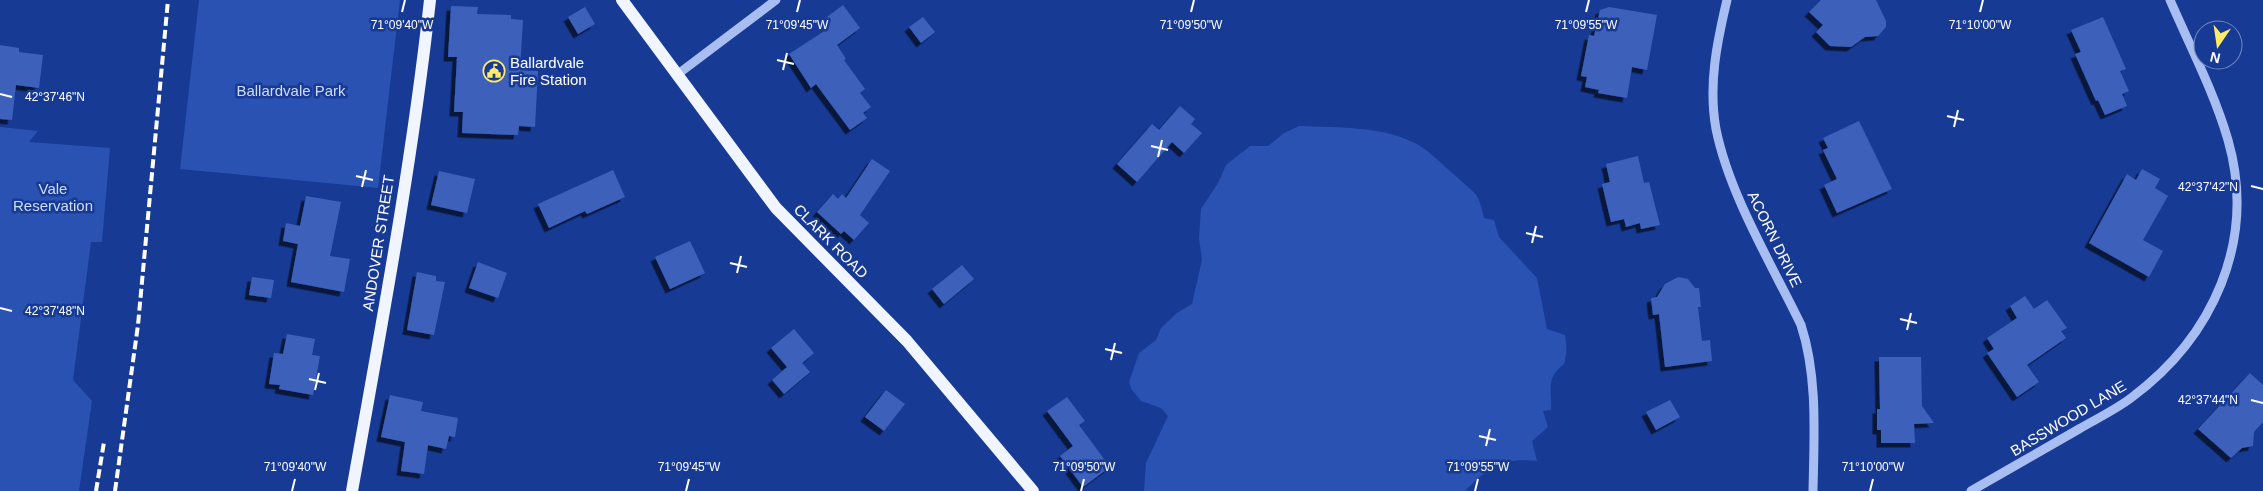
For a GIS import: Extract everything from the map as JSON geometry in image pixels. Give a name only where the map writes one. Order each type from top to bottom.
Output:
[{"type":"main road","name":"ANDOVER STREET","points":[[352,491],[386,296],[424,54],[430,0]]},
{"type":"main road","name":"CLARK ROAD","points":[[622,0],[776,208],[813,248],[907,341],[1033,491]]},
{"type":"street","points":[[678,74],[776,0]]},
{"type":"street","name":"ACORN DRIVE","points":[[1727,0],[1716,44],[1713,88],[1716,127],[1727,172],[1801,325],[1808,348],[1814,421],[1813,491]]},
{"type":"street","name":"BASSWOOD LANE","points":[[1970,491],[2130,400],[2180,353],[2202,323],[2218,295],[2228,267],[2235,237],[2237,205],[2234,170],[2228,141],[2219,113],[2170,0]]},
{"type":"green space","name":"Ballardvale Park","points":[[199,0],[400,0],[378,188],[180,169]]},
{"type":"green space","points":[[1299,126],[1377,131],[1392,134],[1420,146],[1473,191],[1478,198],[1484,218],[1494,220],[1499,237],[1537,278],[1547,329],[1565,335],[1566,356],[1564,364],[1554,374],[1552,379],[1551,410],[1543,411],[1548,427],[1532,441],[1537,461],[1505,462],[1489,470],[1465,491],[1144,491],[1146,463],[1168,416],[1161,408],[1141,401],[1132,390],[1129,382],[1139,353],[1156,340],[1161,328],[1177,313],[1192,304],[1202,260],[1199,238],[1201,209],[1218,183],[1226,165],[1250,146],[1268,146],[1284,133]]},
{"type":"green space","name":"Vale Reservation","points":[[0,127],[38,131],[29,142],[110,148],[102,242],[91,242],[73,380],[92,401],[79,491],[0,491]]},
{"type":"building","points":[[1821,0],[1876,0],[1886,21],[1886,27],[1878,36],[1865,37],[1851,47],[1830,46],[1816,32],[1823,25],[1809,12]]},
{"type":"building","points":[[843,5],[860,28],[837,45],[846,59],[844,60],[865,89],[860,93],[871,107],[863,113],[867,118],[850,130],[816,84],[811,88],[789,54],[829,28],[823,20]]},
{"type":"building","name":"Ballardvale Fire Station","points":[[451,6],[478,7],[477,14],[511,15],[511,19],[523,20],[520,70],[538,71],[535,127],[519,126],[518,135],[462,133],[463,112],[454,112],[457,57],[448,57]]},
{"type":"building","points":[[585,7],[595,24],[578,34],[568,17]]},
{"type":"building","points":[[1609,7],[1657,15],[1647,70],[1632,67],[1627,98],[1598,93],[1599,90],[1585,87],[1587,77],[1581,76],[1589,35],[1594,36],[1600,10]]},
{"type":"building","points":[[923,17],[935,32],[921,43],[909,27]]},
{"type":"building","points":[[2103,17],[2126,69],[2120,71],[2129,91],[2122,94],[2127,106],[2105,115],[2098,100],[2096,101],[2075,54],[2081,52],[2071,30]]},
{"type":"building","points":[[0,45],[19,48],[19,52],[43,55],[39,88],[16,85],[12,120],[0,119]]},
{"type":"building","points":[[1180,106],[1195,119],[1191,124],[1202,133],[1184,153],[1172,142],[1137,182],[1117,164],[1152,124],[1159,130]]},
{"type":"building","points":[[1859,121],[1892,189],[1837,213],[1824,185],[1837,179],[1823,150],[1828,148],[1823,138]]},
{"type":"building","points":[[1638,156],[1644,183],[1649,182],[1660,225],[1641,229],[1640,223],[1626,227],[1624,219],[1611,222],[1602,184],[1610,182],[1606,164]]},
{"type":"building","points":[[872,159],[890,171],[860,215],[869,223],[854,240],[844,231],[841,234],[817,212],[833,194],[838,199],[842,194],[846,198]]},
{"type":"building","points":[[2142,169],[2160,179],[2155,188],[2168,196],[2143,240],[2163,251],[2149,277],[2089,243],[2127,174],[2136,180]]},
{"type":"building","points":[[613,170],[625,197],[587,214],[585,211],[549,228],[538,204]]},
{"type":"building","points":[[439,171],[475,179],[467,213],[431,205]]},
{"type":"building","points":[[306,196],[341,202],[330,256],[350,259],[344,292],[291,282],[298,244],[283,241],[286,223],[300,226]]},
{"type":"building","points":[[690,241],[705,273],[670,289],[655,257]]},
{"type":"building","points":[[478,262],[507,273],[498,298],[469,288]]},
{"type":"building","points":[[962,265],[974,279],[944,304],[932,289]]},
{"type":"building","points":[[417,272],[436,276],[436,281],[445,282],[434,335],[407,330]]},
{"type":"building","points":[[252,277],[274,280],[271,298],[249,295]]},
{"type":"building","points":[[1678,277],[1688,279],[1695,288],[1699,288],[1701,307],[1698,307],[1702,341],[1710,340],[1712,361],[1665,367],[1659,314],[1653,315],[1651,298],[1657,297],[1665,284]]},
{"type":"building","points":[[2025,296],[2034,309],[2047,300],[2067,328],[2061,331],[2066,338],[2027,365],[2039,382],[2017,397],[1987,353],[1994,349],[1987,338],[2017,318],[2010,306]]},
{"type":"building","points":[[794,329],[814,353],[802,363],[810,372],[784,394],[772,380],[787,367],[771,348]]},
{"type":"building","points":[[287,334],[315,339],[312,355],[320,356],[313,395],[279,389],[280,385],[269,384],[274,353],[283,354]]},
{"type":"building","points":[[1879,357],[1921,357],[1922,406],[1934,423],[1914,424],[1915,443],[1881,443],[1881,430],[1877,430],[1877,409],[1880,409]]},
{"type":"building","points":[[2250,373],[2263,385],[2263,422],[2254,432],[2253,446],[2242,448],[2231,458],[2198,429]]},
{"type":"building","points":[[886,390],[905,404],[884,431],[865,417]]},
{"type":"building","points":[[390,395],[423,402],[421,411],[458,418],[455,437],[449,436],[446,449],[428,445],[424,474],[401,471],[405,442],[381,437]]},
{"type":"building","points":[[1067,397],[1085,421],[1079,425],[1110,467],[1083,487],[1060,456],[1073,446],[1047,411]]},
{"type":"building","points":[[1670,400],[1680,417],[1656,430],[1646,412]]},
{"type":"railway","points":[[115,491],[138,325],[168,0]]},
{"type":"railway","points":[[96,491],[104,442]]},
{"type":"place","name":"Ballardvale Fire Station","points":[[494,71]]}]
